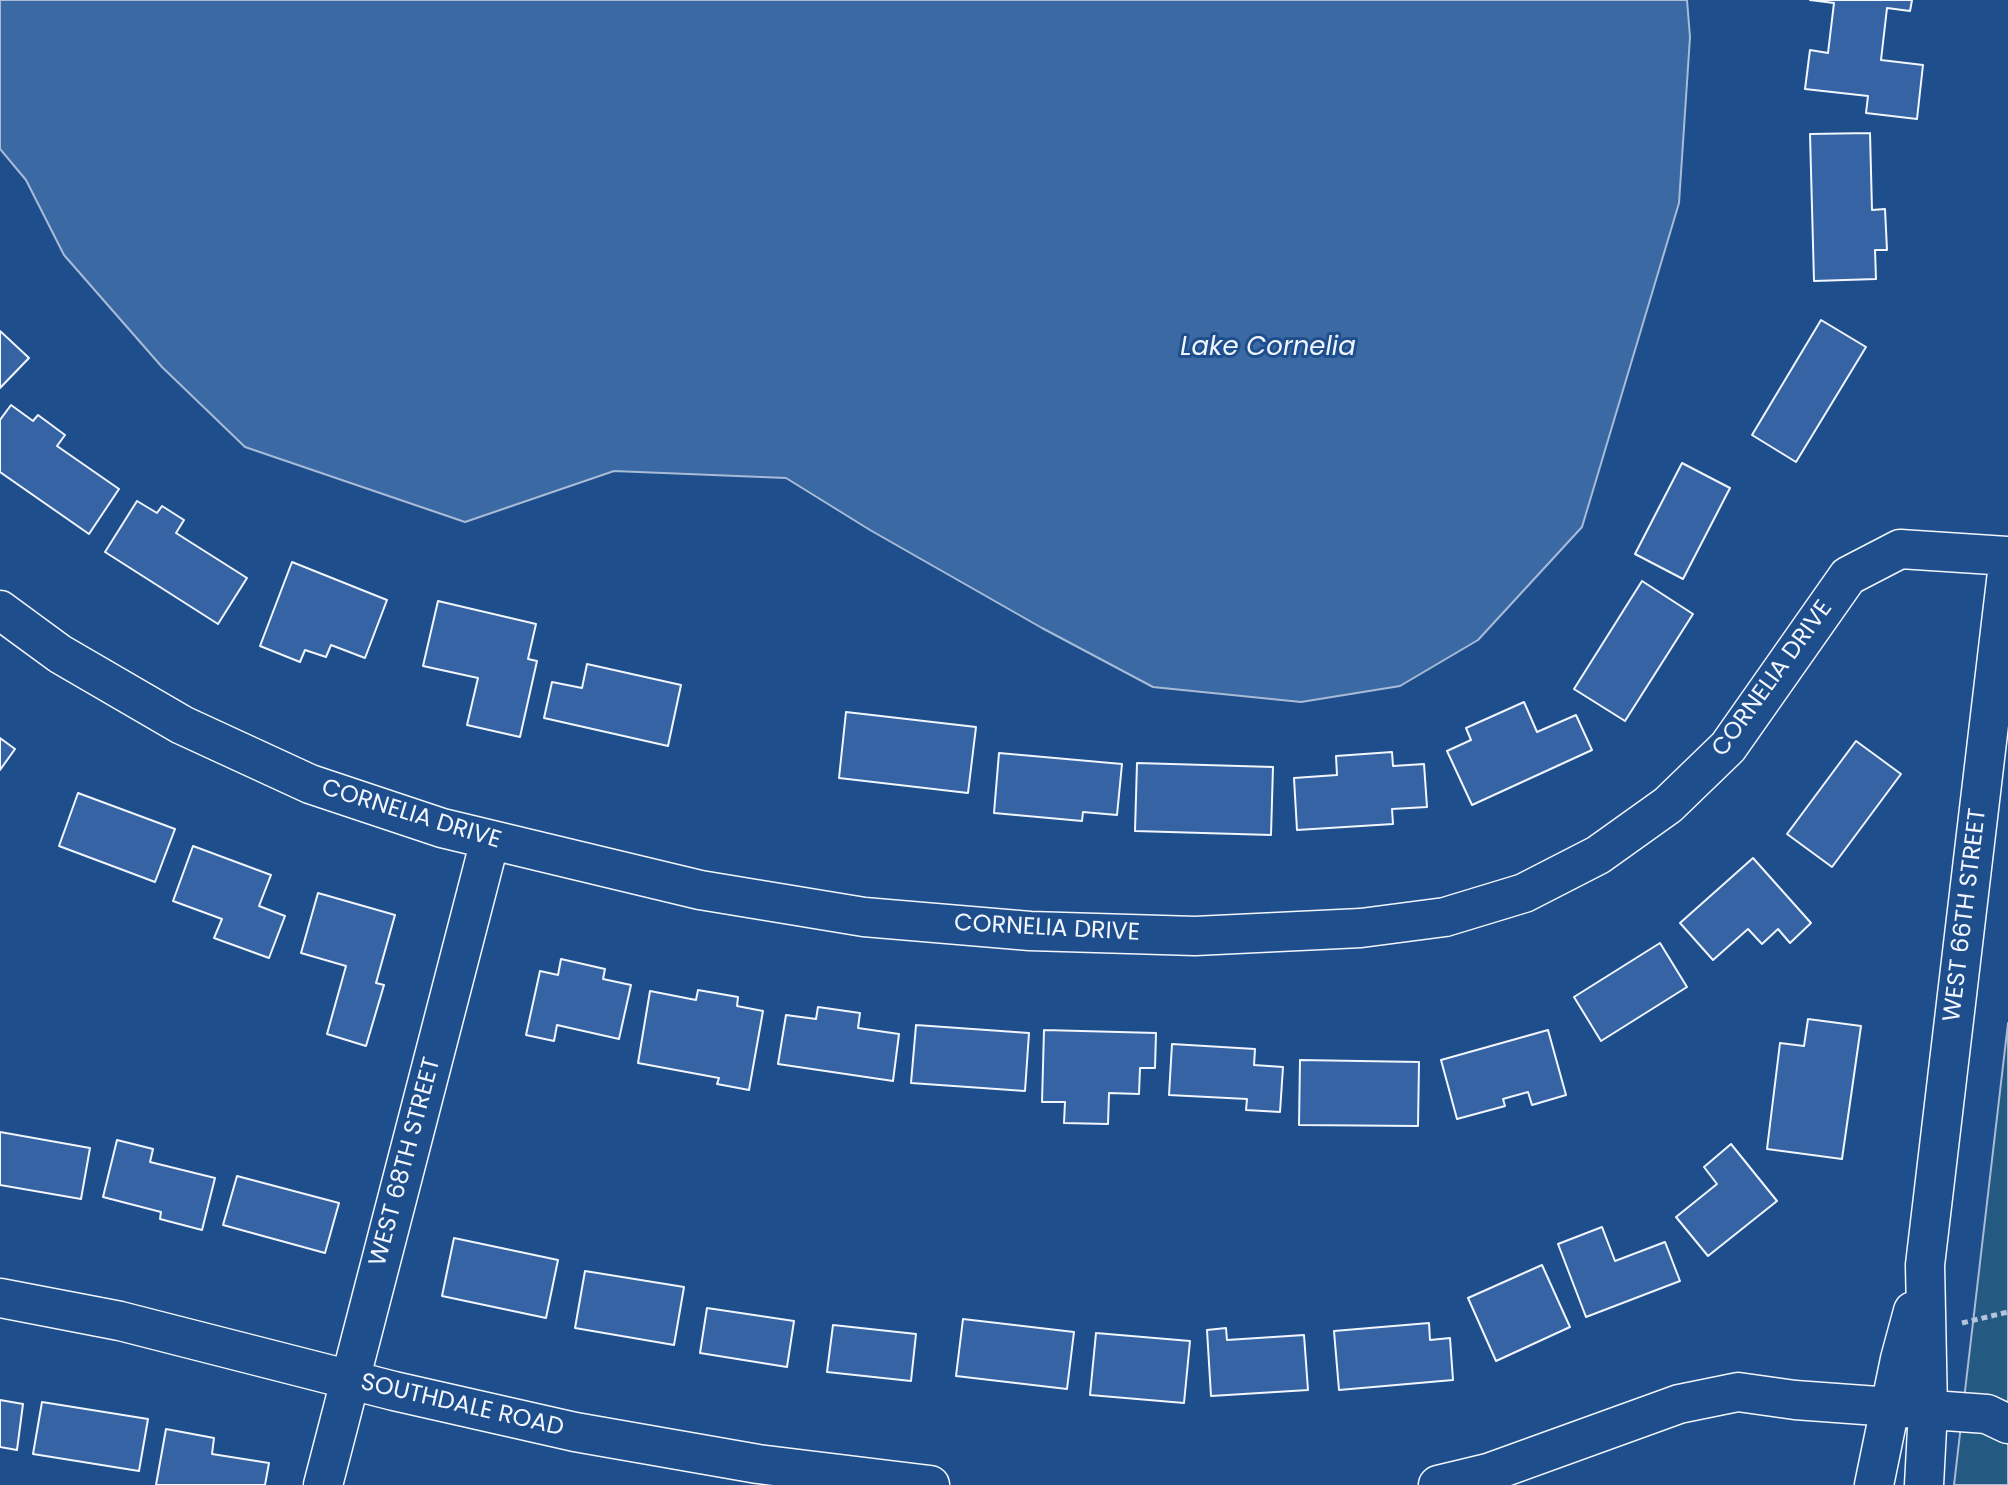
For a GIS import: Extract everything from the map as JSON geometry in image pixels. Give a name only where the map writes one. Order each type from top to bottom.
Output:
[{"type":"street","name":"CORNELIA DRIVE","points":[[0,610],[60,654],[182,725],[310,784],[442,828],[700,890],[864,917],[1015,930],[1195,936],[1361,928],[1445,917],[1537,886],[1598,855],[1668,805],[1728,747],[1848,576],[1900,549],[2008,556]]},
{"type":"street","name":"WEST 66TH STREET","points":[[1874,1485],[1925,1265],[2008,564]]},
{"type":"street","name":"WEST 68TH STREET","points":[[323,1485],[490,840]]},
{"type":"street","name":"WEST 66TH STREET","points":[[1924,1485],[1928,1410],[1925,1265]]},
{"type":"street","name":"SOUTHDALE ROAD","points":[[0,1298],[120,1321],[350,1380],[575,1432],[758,1464],[930,1485]]},
{"type":"street","points":[[1438,1485],[1488,1473],[1679,1404],[1738,1392],[1795,1400],[1987,1414],[2008,1424]]},
{"type":"path","points":[[1949,1326],[2008,1312]]},
{"type":"shaded area","points":[[2008,1023],[2008,1485],[1954,1485]]},
{"type":"water","name":"Lake Cornelia","points":[[0,0],[1687,0],[1690,37],[1679,203],[1582,527],[1478,640],[1400,686],[1301,702],[1153,687],[1042,628],[786,478],[614,471],[465,522],[245,447],[162,367],[64,255],[26,180],[0,149]]},
{"type":"building","points":[[1810,0],[1912,0],[1910,11],[1887,8],[1881,60],[1923,65],[1917,119],[1866,113],[1868,96],[1805,89],[1810,50],[1828,53],[1834,3]]},
{"type":"building","points":[[1870,133],[1872,210],[1885,209],[1887,250],[1875,250],[1876,279],[1814,281],[1810,134]]},
{"type":"building","points":[[1821,320],[1866,347],[1796,462],[1752,435]]},
{"type":"building","points":[[0,331],[29,358],[0,388]]},
{"type":"building","points":[[11,405],[33,421],[38,415],[65,435],[57,446],[119,489],[89,534],[0,472],[0,420]]},
{"type":"building","points":[[1682,463],[1730,488],[1683,579],[1635,554]]},
{"type":"building","points":[[137,501],[157,513],[162,506],[184,520],[176,533],[247,578],[218,624],[105,552]]},
{"type":"building","points":[[292,562],[387,600],[365,658],[331,645],[326,657],[305,650],[300,662],[260,646]]},
{"type":"building","points":[[1642,581],[1693,614],[1625,721],[1574,689]]},
{"type":"building","points":[[438,601],[536,624],[528,659],[537,661],[520,737],[467,725],[478,678],[423,666]]},
{"type":"building","points":[[587,664],[681,685],[668,746],[544,718],[552,682],[582,688]]},
{"type":"building","points":[[1524,702],[1537,732],[1576,715],[1592,750],[1472,805],[1447,751],[1471,740],[1466,728]]},
{"type":"building","points":[[846,712],[976,727],[968,793],[839,778]]},
{"type":"building","points":[[0,738],[15,749],[0,770]]},
{"type":"building","points":[[1856,741],[1901,774],[1832,867],[1787,834]]},
{"type":"building","points":[[1392,752],[1393,766],[1424,764],[1427,807],[1392,809],[1393,824],[1297,830],[1294,778],[1337,775],[1336,756]]},
{"type":"building","points":[[999,753],[1122,764],[1117,815],[1083,812],[1082,821],[994,813]]},
{"type":"building","points":[[1137,763],[1273,767],[1271,835],[1135,831]]},
{"type":"building","points":[[78,793],[175,829],[155,882],[59,846]]},
{"type":"building","points":[[193,846],[271,875],[259,906],[285,916],[269,958],[214,938],[222,919],[173,901]]},
{"type":"building","points":[[1753,858],[1811,923],[1790,943],[1778,929],[1762,944],[1748,929],[1713,960],[1680,923]]},
{"type":"building","points":[[318,893],[395,915],[376,983],[384,985],[366,1046],[327,1034],[346,966],[301,953]]},
{"type":"building","points":[[1660,943],[1687,987],[1601,1041],[1574,997]]},
{"type":"building","points":[[561,959],[605,969],[603,979],[631,985],[619,1039],[557,1025],[554,1041],[526,1035],[540,971],[558,975]]},
{"type":"building","points":[[698,990],[738,997],[737,1006],[763,1011],[749,1090],[717,1084],[719,1078],[638,1063],[650,991],[696,1000]]},
{"type":"building","points":[[818,1007],[860,1013],[858,1028],[899,1034],[893,1081],[778,1064],[786,1015],[816,1019]]},
{"type":"building","points":[[1808,1019],[1861,1026],[1842,1159],[1767,1149],[1780,1043],[1804,1046]]},
{"type":"building","points":[[916,1025],[1029,1033],[1025,1091],[911,1083]]},
{"type":"building","points":[[1044,1030],[1156,1033],[1155,1068],[1140,1068],[1139,1094],[1109,1093],[1108,1124],[1064,1123],[1065,1102],[1042,1102]]},
{"type":"building","points":[[1548,1030],[1566,1095],[1532,1105],[1528,1092],[1503,1099],[1505,1106],[1457,1119],[1441,1060]]},
{"type":"building","points":[[1172,1044],[1255,1049],[1254,1065],[1283,1067],[1280,1112],[1246,1110],[1247,1099],[1169,1095]]},
{"type":"building","points":[[1300,1060],[1419,1062],[1418,1126],[1299,1125]]},
{"type":"building","points":[[0,1132],[90,1148],[81,1199],[0,1185]]},
{"type":"building","points":[[117,1140],[153,1149],[150,1162],[215,1178],[202,1230],[160,1219],[161,1212],[103,1197]]},
{"type":"building","points":[[1731,1144],[1777,1201],[1708,1256],[1676,1217],[1717,1184],[1704,1167]]},
{"type":"building","points":[[237,1176],[339,1203],[325,1253],[223,1225]]},
{"type":"building","points":[[1602,1227],[1615,1261],[1665,1242],[1680,1281],[1586,1317],[1558,1244]]},
{"type":"building","points":[[454,1238],[558,1260],[546,1318],[442,1296]]},
{"type":"building","points":[[1542,1265],[1570,1327],[1496,1361],[1468,1298]]},
{"type":"building","points":[[585,1271],[684,1287],[674,1345],[575,1328]]},
{"type":"building","points":[[707,1308],[794,1321],[787,1367],[700,1353]]},
{"type":"building","points":[[963,1319],[1074,1332],[1067,1389],[956,1376]]},
{"type":"building","points":[[1429,1323],[1430,1340],[1450,1338],[1453,1380],[1339,1390],[1334,1331]]},
{"type":"building","points":[[833,1325],[916,1334],[911,1381],[827,1372]]},
{"type":"building","points":[[1226,1328],[1227,1340],[1304,1335],[1308,1390],[1211,1396],[1207,1330]]},
{"type":"building","points":[[1096,1333],[1190,1341],[1184,1403],[1090,1395]]},
{"type":"building","points":[[0,1400],[23,1404],[17,1450],[0,1447]]},
{"type":"building","points":[[42,1402],[148,1419],[139,1471],[33,1454]]},
{"type":"building","points":[[166,1429],[214,1438],[212,1454],[269,1463],[265,1485],[156,1485]]}]
